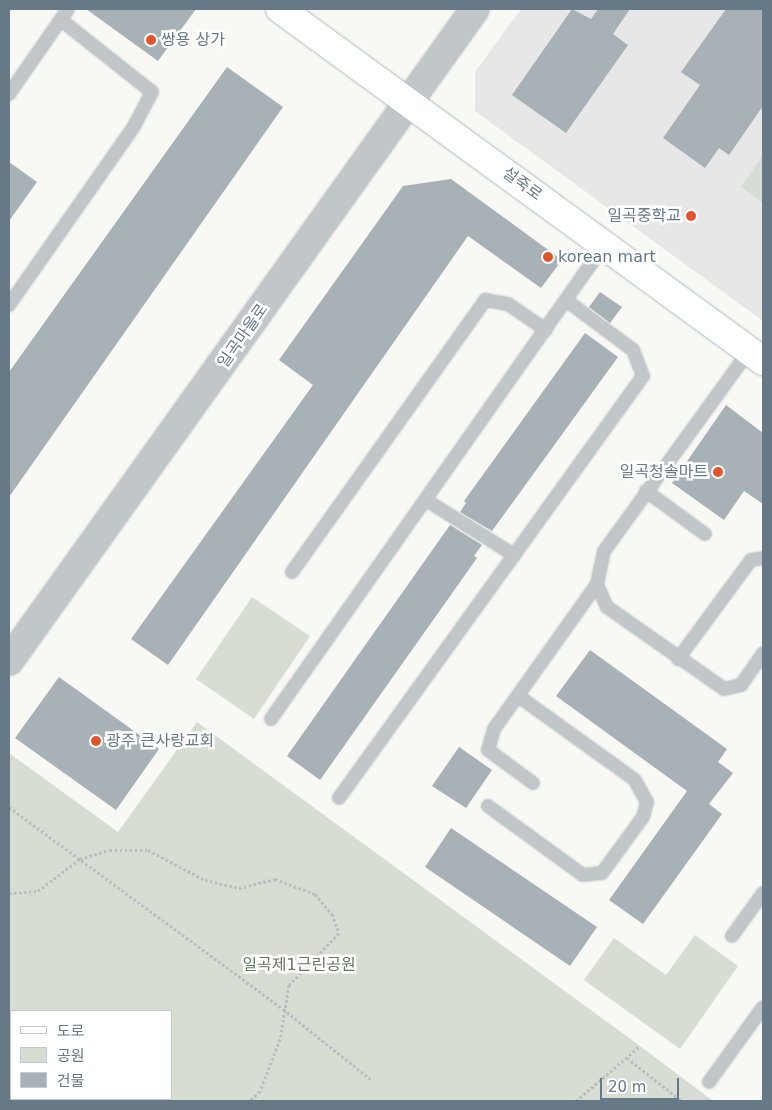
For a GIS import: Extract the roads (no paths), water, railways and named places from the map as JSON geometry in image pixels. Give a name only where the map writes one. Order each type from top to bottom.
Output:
[{"type":"main road","name":"설죽로","points":[[280,9],[605,244],[756,356]]},
{"type":"street","name":"일곡마을로","points":[[9,661],[475,9]]},
{"type":"lane","points":[[9,94],[64,14],[152,92],[133,128],[9,306]]},
{"type":"lane","points":[[271,719],[567,301],[605,244]]},
{"type":"lane","points":[[292,572],[485,300],[508,304],[546,330]]},
{"type":"lane","points":[[339,798],[643,376],[633,350],[567,301]]},
{"type":"lane","points":[[533,783],[488,750],[494,729],[597,584],[604,551],[646,491],[756,356]]},
{"type":"lane","points":[[646,491],[706,534]]},
{"type":"lane","points":[[426,500],[514,555]]},
{"type":"lane","points":[[678,660],[751,560],[763,558]]},
{"type":"lane","points":[[597,584],[607,607],[678,660],[724,689],[741,684],[763,653]]},
{"type":"lane","points":[[488,806],[582,875],[602,873],[643,817],[647,802],[635,780],[518,696]]},
{"type":"lane","points":[[732,936],[763,893]]},
{"type":"lane","points":[[709,1082],[763,1007]]},
{"type":"place","name":"쌍용 상가","points":[[151,40]]},
{"type":"place","name":"일곡중학교","points":[[691,216]]},
{"type":"place","name":"korean mart","points":[[548,257]]},
{"type":"place","name":"일곡청솔마트","points":[[718,472]]},
{"type":"place","name":"광주 큰사랑교회","points":[[96,741]]},
{"type":"park label","name":"일곡제1근린공원","points":[[299,965]]}]
